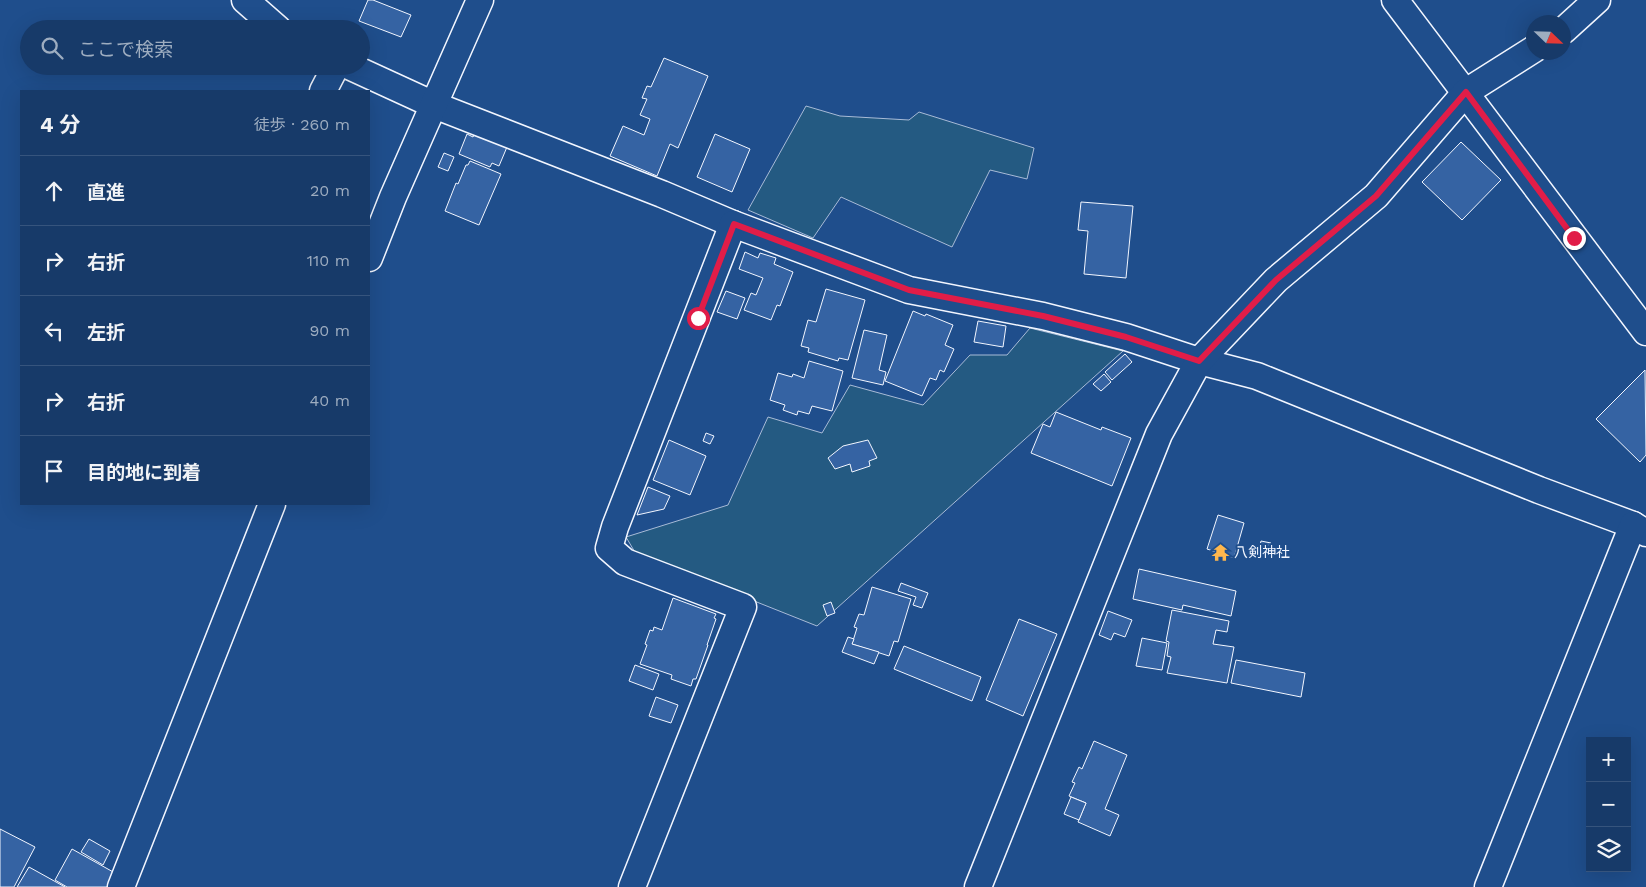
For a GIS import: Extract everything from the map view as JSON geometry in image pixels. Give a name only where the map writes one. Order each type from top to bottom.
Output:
[{"type":"street","points":[[244,0],[267,20]]},
{"type":"street","points":[[370,255],[393,197],[480,0]]},
{"type":"street","points":[[1395,0],[1646,331]]},
{"type":"street","points":[[1571,24],[1597,0]]},
{"type":"street","points":[[978,887],[1159,434],[1199,361],[1276,280],[1376,196],[1466,92],[1526,54]]},
{"type":"street","points":[[324,90],[332,75]]},
{"type":"street","points":[[369,75],[434,105],[653,190],[734,224],[909,290],[1043,316],[1126,337],[1199,361],[1257,376],[1639,529],[1488,887]]},
{"type":"street","points":[[632,887],[743,608],[625,562],[609,548],[615,527],[734,224]]},
{"type":"street","points":[[121,887],[272,505]]},
{"type":"shaded area","points":[[806,106],[840,116],[909,120],[919,112],[1034,148],[1027,179],[990,170],[952,247],[841,197],[813,238],[748,210]]},
{"type":"shaded area","points":[[1030,328],[1123,351],[817,626],[636,554],[626,537],[728,505],[768,417],[822,433],[850,385],[923,405],[970,355],[1007,355]]},
{"type":"building","points":[[368,0],[373,0],[411,15],[401,37],[370,25],[370,20],[359,20]]},
{"type":"building","points":[[664,58],[708,76],[678,148],[670,144],[657,176],[610,156],[623,126],[644,135],[650,119],[640,115],[647,99],[642,98],[647,86],[651,87]]},
{"type":"building","points":[[475,133],[507,147],[499,166],[492,163],[490,167],[459,154],[467,134],[473,137]]},
{"type":"building","points":[[715,134],[750,149],[732,192],[697,177]]},
{"type":"building","points":[[1461,142],[1501,180],[1462,220],[1422,182]]},
{"type":"building","points":[[444,153],[454,157],[448,171],[438,167]]},
{"type":"building","points":[[470,161],[501,174],[479,225],[445,211],[456,183],[458,184],[466,165]]},
{"type":"building","points":[[1081,202],[1133,206],[1126,278],[1084,274],[1088,231],[1078,230]]},
{"type":"building","points":[[745,252],[758,258],[760,253],[776,258],[774,264],[793,272],[780,306],[777,305],[771,320],[744,310],[751,293],[756,295],[763,278],[739,269]]},
{"type":"building","points":[[826,289],[865,300],[848,360],[839,358],[838,361],[808,352],[809,348],[801,346],[808,320],[816,322]]},
{"type":"building","points":[[726,291],[745,298],[737,319],[717,312]]},
{"type":"building","points":[[913,311],[953,325],[945,345],[954,349],[944,372],[940,370],[936,380],[930,378],[922,396],[885,381]]},
{"type":"building","points":[[978,321],[1006,326],[1003,347],[974,342]]},
{"type":"building","points":[[864,330],[887,335],[879,370],[886,372],[883,385],[852,378]]},
{"type":"building","points":[[1125,354],[1132,362],[1112,380],[1105,372]]},
{"type":"building","points":[[809,361],[843,371],[832,411],[812,406],[809,414],[798,411],[797,415],[783,410],[785,405],[770,400],[778,373],[792,377],[793,374],[804,378]]},
{"type":"building","points":[[1645,370],[1646,455],[1640,462],[1596,419]]},
{"type":"building","points":[[1104,374],[1111,382],[1101,391],[1093,384]]},
{"type":"building","points":[[1056,412],[1101,430],[1102,427],[1131,438],[1112,486],[1031,453],[1043,424],[1050,427]]},
{"type":"building","points":[[706,433],[714,436],[710,444],[703,441]]},
{"type":"building","points":[[669,440],[706,456],[690,495],[653,480]]},
{"type":"building","points":[[868,440],[877,458],[869,461],[870,466],[852,472],[850,464],[835,469],[828,458],[843,446]]},
{"type":"building","points":[[648,487],[670,496],[664,509],[637,515]]},
{"type":"building","points":[[1218,515],[1244,523],[1234,558],[1207,549]]},
{"type":"building","points":[[1261,541],[1271,543],[1270,552],[1259,550]]},
{"type":"building","points":[[1139,569],[1236,591],[1231,616],[1183,605],[1182,610],[1133,599]]},
{"type":"building","points":[[901,583],[928,593],[922,608],[913,605],[916,597],[898,591]]},
{"type":"building","points":[[872,587],[911,599],[898,642],[894,641],[889,656],[852,644],[857,628],[854,627],[859,614],[864,615]]},
{"type":"building","points":[[673,598],[716,614],[708,645],[696,679],[693,679],[691,686],[671,679],[672,675],[640,664],[650,630],[653,631],[654,627],[662,630]]},
{"type":"building","points":[[831,602],[835,613],[827,616],[823,605]]},
{"type":"building","points":[[1172,610],[1229,621],[1227,632],[1216,630],[1213,644],[1234,647],[1227,683],[1167,673],[1171,657],[1167,656],[1169,642],[1166,641]]},
{"type":"building","points":[[1108,611],[1132,620],[1125,637],[1114,633],[1111,640],[1099,635]]},
{"type":"building","points":[[1019,619],[1057,634],[1023,716],[986,700]]},
{"type":"building","points":[[848,637],[854,639],[852,644],[879,652],[874,664],[842,652]]},
{"type":"building","points":[[1142,638],[1167,643],[1162,670],[1136,666]]},
{"type":"building","points":[[904,646],[981,677],[972,701],[894,669]]},
{"type":"building","points":[[1236,660],[1305,673],[1301,697],[1231,683]]},
{"type":"building","points":[[635,665],[659,674],[653,690],[629,681]]},
{"type":"building","points":[[656,697],[678,705],[671,723],[649,716]]},
{"type":"building","points":[[1094,741],[1127,755],[1105,809],[1119,815],[1110,836],[1078,822],[1086,803],[1069,796],[1075,783],[1072,782],[1079,767],[1082,769]]},
{"type":"building","points":[[1071,797],[1086,803],[1079,820],[1064,814]]},
{"type":"building","points":[[0,829],[35,847],[14,887],[0,887]]},
{"type":"building","points":[[89,839],[110,851],[103,865],[81,852]]},
{"type":"building","points":[[72,849],[115,873],[107,887],[67,887],[55,880]]},
{"type":"building","points":[[29,867],[65,887],[17,887]]},
{"type":"place","name":"八剣神社","points":[[1220,552]]},
{"type":"route","points":[[698,318],[734,224],[909,290],[1043,316],[1126,337],[1199,361],[1276,280],[1376,196],[1466,92],[1574,238]]}]
